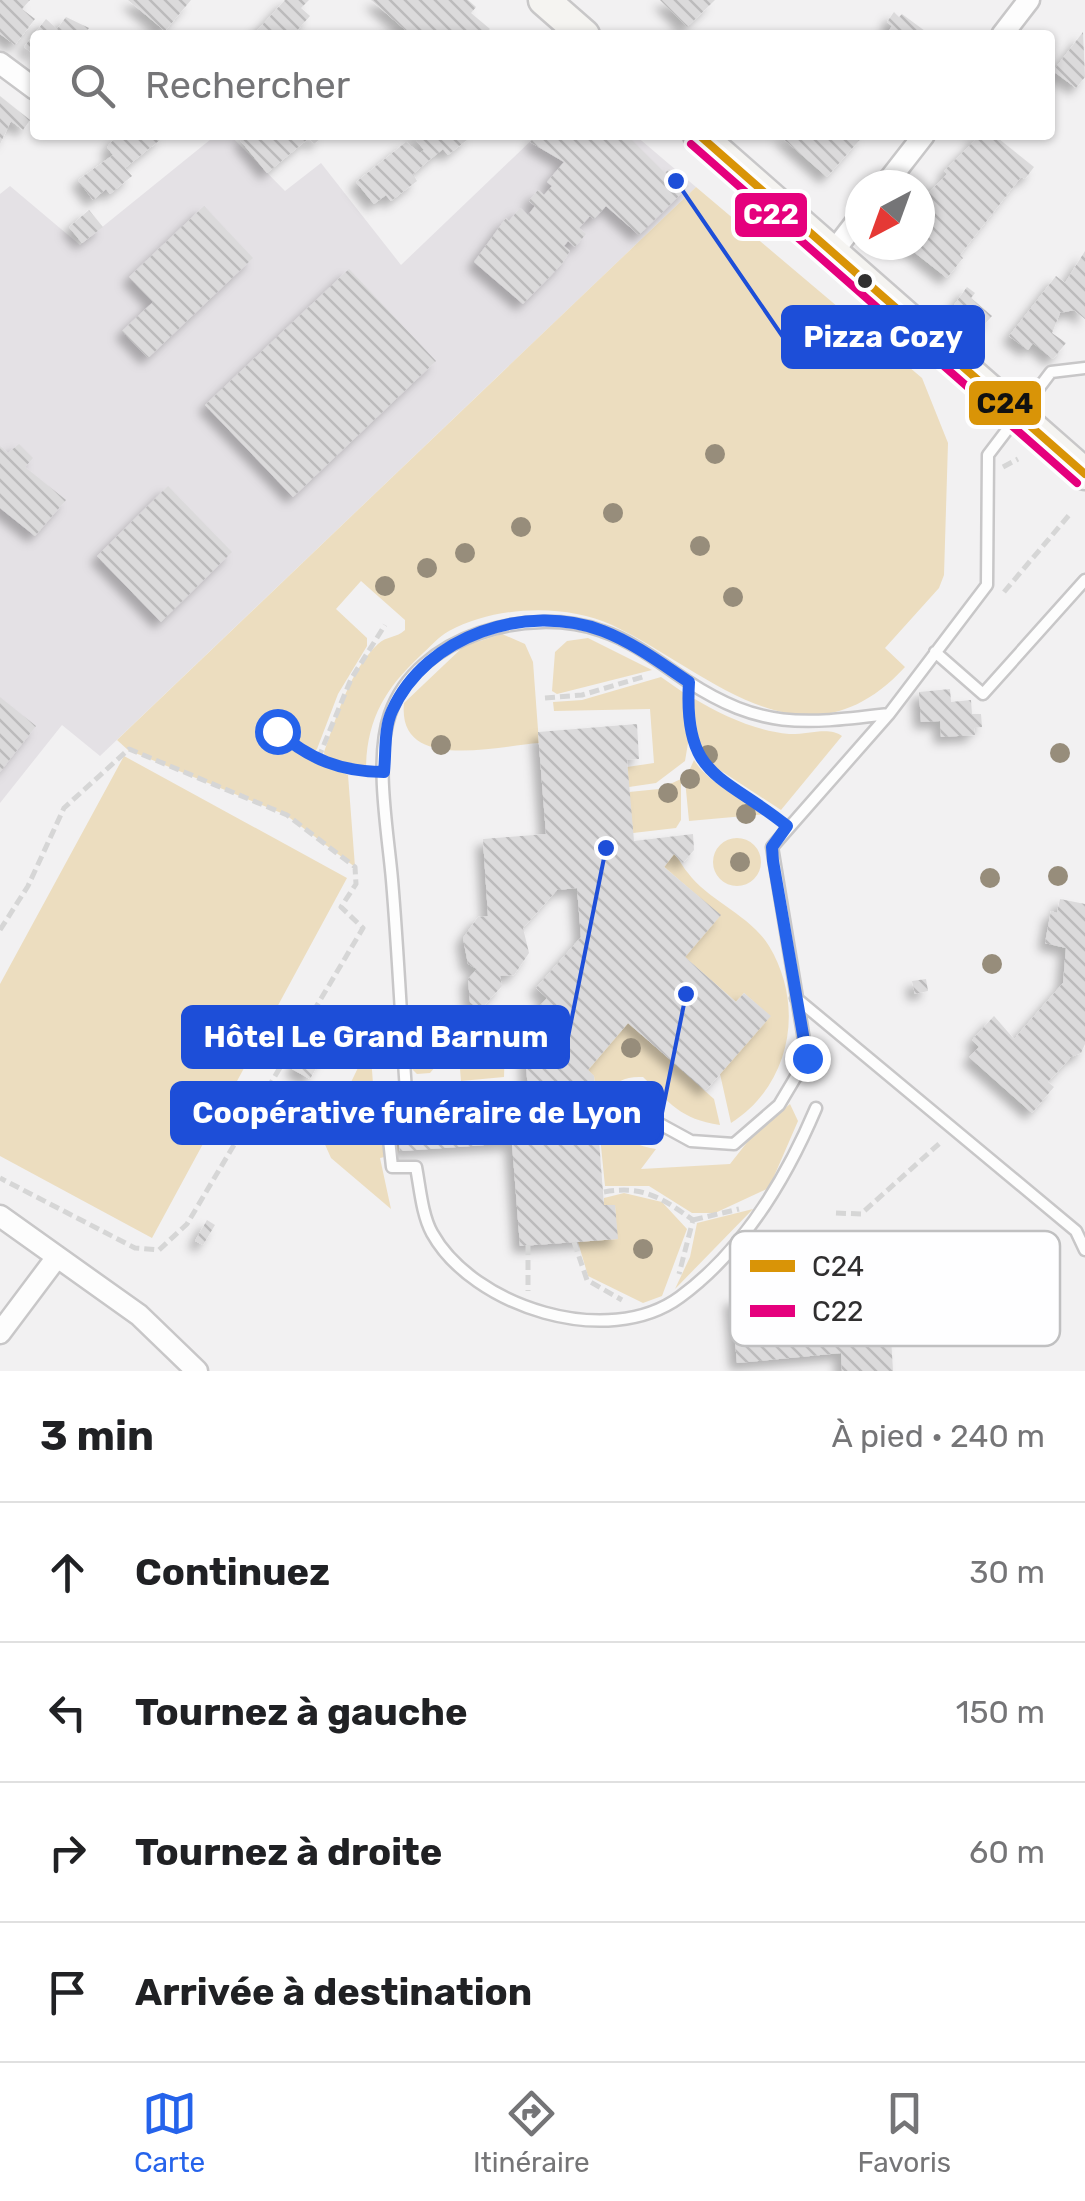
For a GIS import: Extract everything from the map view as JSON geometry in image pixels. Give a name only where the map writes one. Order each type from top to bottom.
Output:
[{"type":"main road","points":[[705,140],[1085,474]]},
{"type":"street","points":[[1006,30],[1028,0]]},
{"type":"street","points":[[0,63],[30,85]]},
{"type":"street","points":[[897,170],[920,140]]},
{"type":"street","points":[[833,252],[845,236]]},
{"type":"street","points":[[0,1216],[140,1315],[196,1371]]},
{"type":"street","points":[[0,1333],[58,1257]]},
{"type":"lane","points":[[649,1118],[691,1142],[734,1144],[779,1105],[807,1058],[772,847],[889,714],[988,585],[988,455],[1016,412],[1050,372],[1085,368]]},
{"type":"lane","points":[[935,652],[983,694],[1085,580]]},
{"type":"lane","points":[[730,1246],[710,1270],[666,1304],[647,1313],[607,1319],[510,1303],[464,1275],[431,1232],[416,1167],[392,1167],[384,1093],[406,1092],[384,772],[390,714],[407,684],[452,643],[484,629],[543,621],[601,630],[724,704],[754,715],[804,724],[889,714]]},
{"type":"lane","points":[[796,998],[1076,1231],[1085,1250]]},
{"type":"lane","points":[[742,1231],[793,1162],[816,1108]]},
{"type":"path","points":[[318,760],[350,679],[385,626]]},
{"type":"path","points":[[544,698],[582,695],[667,668]]},
{"type":"path","points":[[689,682],[696,756],[708,772],[787,826]]},
{"type":"path","points":[[277,731],[318,760],[357,772],[384,772]]},
{"type":"path","points":[[0,930],[28,886],[64,808],[129,749],[286,815],[355,867],[356,884],[341,908]]},
{"type":"path","points":[[0,1178],[135,1248],[159,1250],[188,1224],[363,928],[341,908],[332,906]]},
{"type":"path","points":[[836,1213],[861,1214],[958,1133]]},
{"type":"path","points":[[604,1192],[627,1188],[652,1192],[693,1220],[724,1216],[770,1198]]},
{"type":"path","points":[[666,1304],[686,1258],[693,1220]]},
{"type":"path","points":[[574,1242],[587,1280],[647,1313]]},
{"type":"path","points":[[528,1246],[528,1308]]},
{"type":"shaded area","points":[[210,140],[235,140],[285,191],[321,163],[401,265],[532,140],[641,140],[696,187],[100,756],[62,725],[0,803],[0,194],[10,186],[80,245]]},
{"type":"shaded area","points":[[696,187],[922,378],[948,443],[944,575],[939,588],[885,648],[905,667],[867,699],[830,713],[793,714],[756,704],[720,687],[648,644],[593,618],[552,611],[509,612],[449,631],[408,668],[388,693],[374,720],[366,768],[325,758],[324,752],[345,694],[360,667],[381,641],[405,630],[405,620],[361,581],[336,609],[367,638],[367,646],[338,694],[317,749],[313,753],[279,729],[274,733],[297,753],[348,775],[355,867],[286,815],[128,750],[117,740]]},
{"type":"shaded area","points":[[502,634],[525,644],[533,662],[539,743],[453,750],[432,747],[416,739],[406,725],[404,703],[464,646]]},
{"type":"shaded area","points":[[588,638],[652,670],[557,694],[552,691],[555,652],[567,641]]},
{"type":"shaded area","points":[[661,677],[684,693],[689,737],[685,761],[656,783],[629,787],[627,767],[654,763],[650,709],[554,711],[553,702],[582,700]]},
{"type":"shaded area","points":[[693,698],[764,730],[789,734],[831,732],[842,736],[781,810],[700,757]]},
{"type":"shaded area","points":[[124,756],[347,878],[152,1238],[0,1156],[0,984]]},
{"type":"shaded area","points":[[694,760],[718,784],[766,814],[689,821],[685,780]]},
{"type":"shaded area","points":[[681,779],[681,820],[676,828],[633,833],[629,792],[659,789]]},
{"type":"shaded area","points":[[737,838],[754,845],[761,862],[754,879],[737,886],[720,879],[713,862],[720,845]]},
{"type":"shaded area","points":[[674,854],[697,883],[761,935],[780,970],[787,994],[789,1019],[779,1067],[751,1107],[731,1123],[720,1074],[770,1016],[744,993],[736,1002],[685,957],[720,915],[664,867]]},
{"type":"shaded area","points":[[628,1023],[714,1099],[720,1125],[685,1114],[643,1077],[617,1083],[605,1094],[615,1126],[634,1143],[656,1149],[641,1169],[730,1164],[752,1136],[790,1104],[798,1121],[769,1188],[715,1213],[692,1213],[649,1186],[605,1186],[594,1076],[588,1070]]},
{"type":"shaded area","points":[[448,1036],[448,1052],[430,1073],[417,1074],[412,1069],[410,1040]]},
{"type":"shaded area","points":[[494,1036],[505,1043],[504,1077],[461,1081],[460,1069]]},
{"type":"shaded area","points":[[370,1043],[377,1138],[399,1137],[398,1154],[380,1158],[391,1209],[331,1158],[323,1140]]},
{"type":"shaded area","points":[[624,1193],[662,1202],[687,1229],[662,1296],[643,1303],[588,1276],[578,1242],[617,1239],[615,1205],[604,1205],[604,1198]]},
{"type":"shaded area","points":[[753,1209],[675,1289],[690,1257],[697,1223]]},
{"type":"building","points":[[0,0],[30,0],[22,9],[35,19],[15,45],[0,34]]},
{"type":"building","points":[[128,0],[191,0],[164,30]]},
{"type":"building","points":[[285,0],[309,0],[301,8],[310,16],[297,30],[258,30]]},
{"type":"building","points":[[371,0],[468,0],[476,7],[471,13],[490,29],[489,30],[405,30]]},
{"type":"building","points":[[660,0],[715,0],[687,27]]},
{"type":"building","points":[[894,12],[924,30],[889,30],[892,26],[887,22]]},
{"type":"building","points":[[66,17],[89,28],[37,30],[46,19],[57,29]]},
{"type":"building","points":[[1083,32],[1085,77],[1076,88],[1055,68]]},
{"type":"building","points":[[0,96],[30,120],[23,130],[11,121],[0,144]]},
{"type":"building","points":[[113,140],[160,140],[125,168],[132,176],[110,194],[106,189],[93,200],[78,180],[113,155],[107,147]]},
{"type":"building","points":[[240,140],[307,140],[267,173]]},
{"type":"building","points":[[416,140],[467,140],[448,155],[443,149],[413,174],[417,181],[391,201],[386,195],[374,204],[356,182],[406,142],[420,153],[424,150]]},
{"type":"building","points":[[632,140],[665,173],[669,169],[689,186],[639,235],[606,206],[594,219],[590,216],[579,228],[586,234],[575,247],[568,241],[564,246],[570,251],[561,265],[523,304],[474,262],[506,218],[509,221],[520,208],[528,215],[535,206],[529,201],[538,190],[544,195],[552,186],[547,182],[564,162],[530,142]]},
{"type":"building","points":[[785,140],[860,140],[827,177]]},
{"type":"building","points":[[975,140],[1000,140],[1034,167],[1025,179],[1021,177],[960,255],[963,258],[947,278],[924,260],[935,260],[935,186],[947,174],[944,171]]},
{"type":"building","points":[[204,206],[253,258],[148,358],[122,331],[153,302],[129,277]]},
{"type":"building","points":[[89,210],[103,227],[82,243],[69,227]]},
{"type":"building","points":[[1085,251],[1085,319],[1074,310],[1060,313],[1052,333],[1066,343],[1053,359],[1033,343],[1028,350],[1009,336],[1056,276],[1065,283]]},
{"type":"building","points":[[349,269],[436,361],[293,497],[205,405]]},
{"type":"building","points":[[967,287],[975,293],[971,298],[992,316],[976,334],[949,312]]},
{"type":"building","points":[[19,444],[33,458],[25,467],[66,500],[35,536],[0,508],[0,446],[8,453]]},
{"type":"building","points":[[168,486],[232,552],[161,622],[97,556]]},
{"type":"building","points":[[950,689],[951,702],[971,700],[972,714],[981,714],[982,727],[974,728],[975,735],[941,737],[940,721],[921,722],[919,692]]},
{"type":"building","points":[[0,697],[36,726],[0,772]]},
{"type":"building","points":[[637,724],[639,759],[627,760],[634,841],[693,834],[694,850],[683,863],[674,854],[664,867],[721,915],[685,957],[736,1002],[744,993],[771,1016],[706,1090],[628,1023],[588,1070],[594,1076],[604,1205],[615,1205],[618,1239],[520,1246],[512,1143],[400,1151],[395,1107],[429,1104],[432,1130],[449,1128],[447,1102],[528,1096],[524,1023],[547,998],[536,988],[581,937],[577,888],[557,890],[523,928],[529,953],[514,975],[500,976],[502,986],[480,1010],[470,1002],[468,979],[477,969],[468,964],[463,938],[478,917],[488,916],[483,839],[546,834],[538,732]]},
{"type":"building","points":[[1060,899],[1085,904],[1085,1044],[1081,1053],[1071,1057],[1048,1082],[1054,1087],[1032,1113],[969,1057],[979,1047],[972,1040],[994,1016],[1014,1039],[1063,983],[1066,948],[1045,943],[1051,911],[1057,913]]},
{"type":"building","points":[[926,979],[928,991],[915,994],[912,981]]},
{"type":"building","points":[[313,1030],[332,1040],[310,1079],[292,1069]]},
{"type":"building","points":[[207,1220],[215,1225],[203,1245],[195,1241]]},
{"type":"building","points":[[735,1346],[892,1346],[893,1371],[842,1371],[841,1353],[737,1363]]},
{"type":"transit line","name":"C24","points":[[705,140],[1085,474]]},
{"type":"transit line","name":"C22","points":[[691,144],[1077,483]]},
{"type":"place","name":"Pizza Cozy","points":[[676,181]]},
{"type":"place","name":"Hôtel Le Grand Barnum","points":[[606,848]]},
{"type":"place","name":"Coopérative funéraire de Lyon","points":[[686,994]]},
{"type":"route","points":[[277,731],[298,749],[328,764],[357,772],[384,772],[390,714],[407,684],[452,643],[484,629],[543,621],[601,630],[643,651],[689,682],[696,756],[708,772],[758,802],[787,826],[772,847],[773,861],[807,1058]]}]
